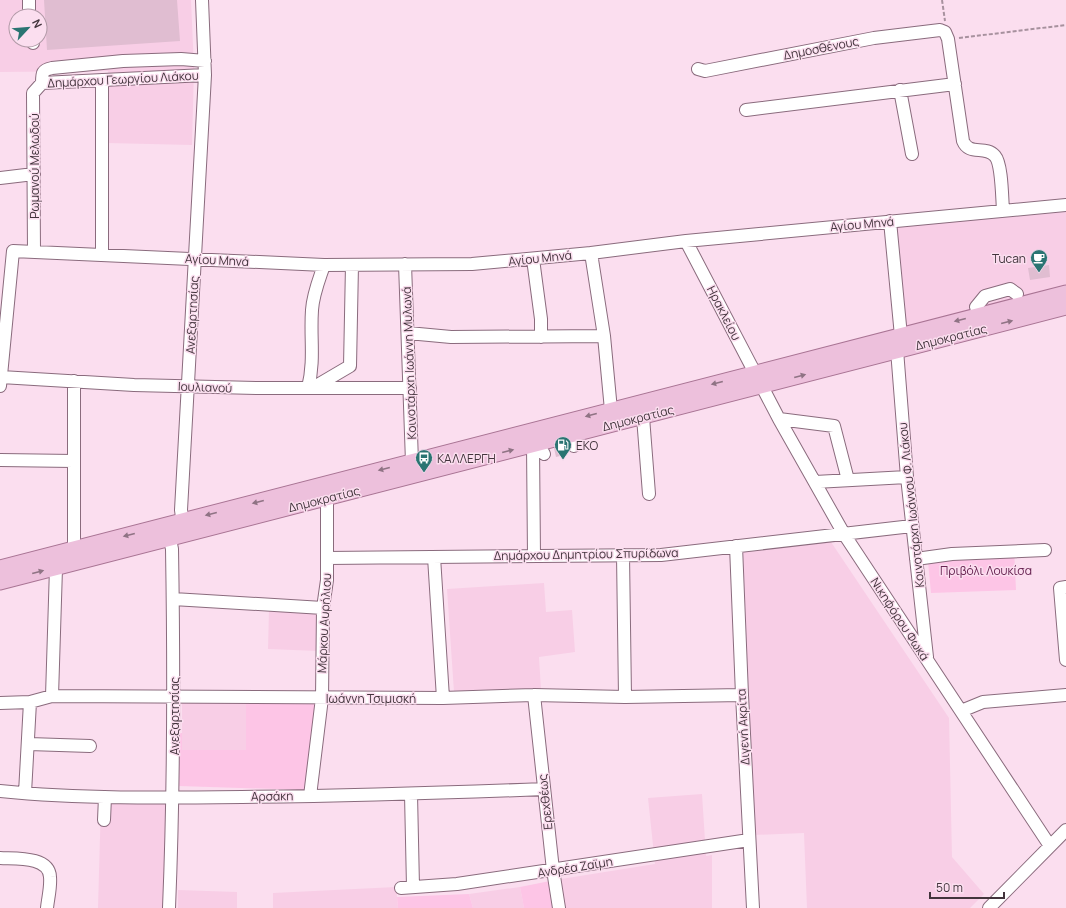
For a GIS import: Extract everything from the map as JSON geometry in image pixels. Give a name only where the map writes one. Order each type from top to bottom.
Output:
[{"type":"main road","name":"Δημοκρατίας","points":[[184,528],[327,498],[575,440],[758,380],[901,336],[1066,293]]},
{"type":"main road","name":"Δημοκρατίας","points":[[0,582],[56,568],[169,532],[412,462],[611,410],[897,350],[1066,307]]},
{"type":"main road","name":"Δημοκρατίας","points":[[0,568],[74,549],[169,532]]},
{"type":"street","name":"Ανεξαρτησίας","points":[[184,528],[181,510],[205,75],[202,0]]},
{"type":"street","name":"Δημοσθένους","points":[[698,69],[705,71],[874,38],[940,30],[946,36]]},
{"type":"street","points":[[946,36],[965,146],[971,150],[986,151],[994,155],[998,164],[1003,210]]},
{"type":"street","name":"Ρωμανού Μελωδού","points":[[34,252],[34,93],[42,83],[42,73],[44,70],[123,61],[181,59],[205,61]]},
{"type":"street","name":"Δημάρχου Γεωργίου Λιάκου","points":[[42,83],[205,75]]},
{"type":"street","points":[[102,80],[102,255]]},
{"type":"street","points":[[746,110],[955,84]]},
{"type":"street","points":[[900,90],[912,154]]},
{"type":"street","points":[[0,178],[34,174]]},
{"type":"street","name":"Αγίου Μηνά","points":[[0,382],[12,251],[324,265],[472,264],[591,253],[686,241],[1066,205]]},
{"type":"street","points":[[890,222],[901,336]]},
{"type":"street","name":"Ηρακλείου","points":[[686,241],[758,380]]},
{"type":"street","points":[[591,253],[604,336],[611,410]]},
{"type":"street","points":[[533,259],[541,319],[540,337]]},
{"type":"street","name":"Κοινοτάρχη Ιωάννη Μυλωνά","points":[[405,264],[412,462]]},
{"type":"street","points":[[311,387],[312,309],[316,288],[324,265]]},
{"type":"street","points":[[311,387],[350,366],[352,265]]},
{"type":"street","points":[[976,307],[985,296],[1010,289],[1017,294]]},
{"type":"street","points":[[408,333],[451,337],[604,336]]},
{"type":"street","name":"Κοινοτάρχη Ιωάννου Φ. Λιάκου","points":[[897,350],[907,477],[927,660]]},
{"type":"street","points":[[74,380],[74,549]]},
{"type":"street","name":"Ιουλιανού","points":[[0,382],[74,380],[134,385],[410,388]]},
{"type":"street","name":"Νικηφόρου Φωκά","points":[[758,380],[844,534],[1050,846]]},
{"type":"street","points":[[643,417],[648,494]]},
{"type":"street","points":[[779,419],[834,426],[848,480]]},
{"type":"street","points":[[534,556],[538,448]]},
{"type":"street","points":[[0,460],[74,461]]},
{"type":"street","points":[[815,482],[907,477]]},
{"type":"street","name":"Μάρκου Αυρήλιου","points":[[310,796],[322,698],[323,608],[327,580],[327,498]]},
{"type":"street","name":"Δημάρχου Δημητρίου Σπυρίδωνα","points":[[327,558],[661,554],[912,526]]},
{"type":"street","name":"Ανεξαρτησίας","points":[[169,532],[174,698],[173,798],[169,908]]},
{"type":"street","name":"Διγενή Ακρίτα","points":[[736,546],[753,908]]},
{"type":"street","points":[[916,559],[952,554],[1045,550]]},
{"type":"street","points":[[623,555],[625,697]]},
{"type":"street","points":[[434,557],[443,698]]},
{"type":"street","points":[[52,696],[56,568]]},
{"type":"street","points":[[1063,588],[1066,660]]},
{"type":"street","points":[[172,599],[323,608]]},
{"type":"street","name":"Ιωάννη Τσιμισκή","points":[[0,703],[30,702],[52,696],[174,698],[443,698],[534,695],[625,697],[742,695]]},
{"type":"street","name":"Ερεχθέως","points":[[534,695],[553,870],[559,908]]},
{"type":"street","points":[[961,711],[983,702],[1066,695]]},
{"type":"street","points":[[25,793],[29,744],[30,702]]},
{"type":"street","points":[[29,744],[90,746]]},
{"type":"street","name":"Αρσάκη","points":[[0,791],[105,797],[173,798],[411,794],[544,789]]},
{"type":"street","points":[[411,794],[413,887]]},
{"type":"street","points":[[104,820],[105,797]]},
{"type":"street","points":[[989,908],[1066,830]]},
{"type":"street","name":"Ανδρέα Ζαϊμη","points":[[400,888],[457,884],[749,840]]},
{"type":"street","points":[[0,858],[36,862],[45,865],[48,869],[50,877],[47,908]]},
{"type":"path","points":[[942,0],[946,36],[1066,25]]},
{"type":"shaded area","points":[[0,0],[191,0],[194,68],[192,145],[107,143],[108,71],[0,72]]},
{"type":"shaded area","points":[[1066,212],[1066,290],[905,331],[896,227]]},
{"type":"shaded area","points":[[831,542],[949,718],[952,857],[984,894],[970,908],[807,908],[804,833],[754,835],[743,550]]},
{"type":"shaded area","points":[[544,583],[546,612],[572,610],[575,652],[539,657],[541,690],[454,692],[447,589]]},
{"type":"shaded area","points":[[269,610],[320,612],[319,651],[268,649]]},
{"type":"shaded area","points":[[182,703],[246,703],[246,750],[182,750]]},
{"type":"shaded area","points":[[702,794],[706,856],[712,855],[712,908],[565,908],[561,879],[655,864],[648,798]]},
{"type":"shaded area","points":[[101,802],[168,803],[163,908],[98,908]]},
{"type":"shaded area","points":[[396,887],[398,908],[273,908],[273,893]]},
{"type":"shaded area","points":[[520,887],[524,908],[473,908],[469,894]]},
{"type":"shaded area","points":[[178,890],[237,892],[237,908],[178,908]]},
{"type":"green space","name":"Πριβόλι Λουκίσα","points":[[1014,548],[1016,590],[931,593],[927,551]]},
{"type":"green space","points":[[246,703],[317,703],[306,790],[179,786],[179,733],[182,733],[182,750],[246,750]]},
{"type":"green space","points":[[550,881],[554,908],[524,908],[520,887]]},
{"type":"green space","points":[[469,894],[473,908],[398,908],[397,897]]},
{"type":"building","points":[[44,0],[177,0],[180,41],[47,50],[48,8],[44,8]]},
{"type":"building","name":"Tucan","points":[[1049,265],[1050,277],[1030,280],[1028,268]]},
{"type":"building","points":[[566,445],[568,454],[556,457],[554,448]]},
{"type":"place","name":"Tucan","points":[[1039,273]]},
{"type":"place","name":"EKO","points":[[563,460]]},
{"type":"place","name":"ΚΑΛΛΕΡΓΗ","points":[[424,473]]}]
